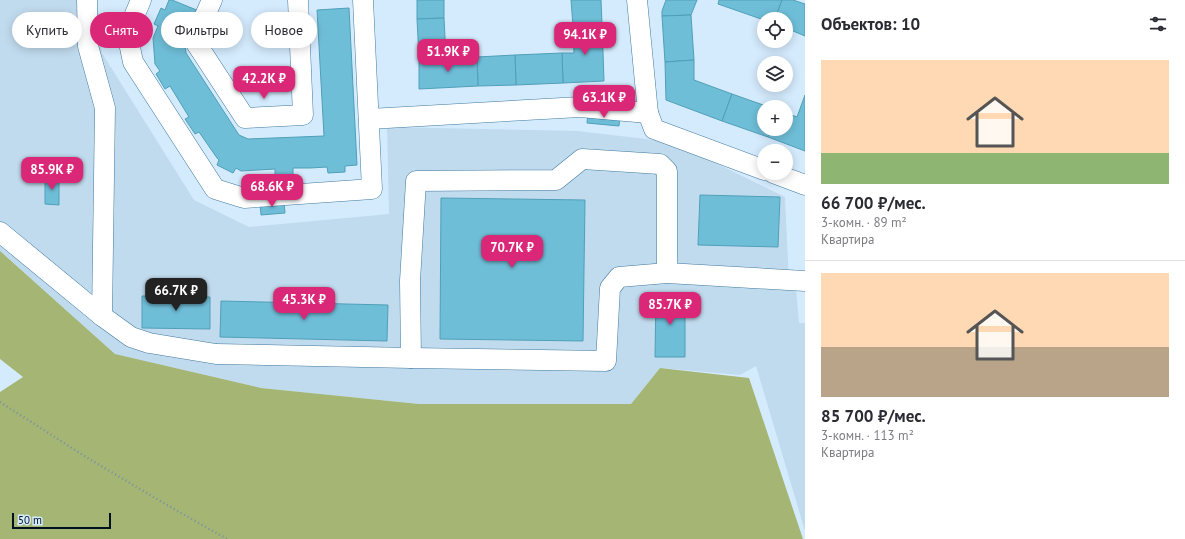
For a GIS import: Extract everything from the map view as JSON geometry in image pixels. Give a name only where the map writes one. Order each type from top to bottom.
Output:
[{"type":"lane","points":[[87,0],[88,46],[105,108],[102,316]]},
{"type":"lane","points":[[141,0],[127,33],[133,62],[215,189],[244,198],[372,189],[363,0]]},
{"type":"lane","points":[[212,0],[194,40],[245,118],[304,115],[298,0]]},
{"type":"lane","points":[[637,0],[648,113],[654,129],[757,167]]},
{"type":"lane","points":[[369,118],[580,107],[648,113]]},
{"type":"lane","points":[[411,358],[410,281],[416,181],[556,180],[582,159],[660,164],[667,171],[667,273]]},
{"type":"lane","points":[[792,180],[805,185]]},
{"type":"lane","points":[[0,232],[102,316],[131,337],[149,343],[216,354],[606,361],[610,288],[618,277],[667,273],[805,281]]},
{"type":"path","points":[[0,402],[93,461],[226,539]]},
{"type":"shaded area","points":[[0,0],[97,0],[98,12],[90,12],[90,48],[102,48],[102,53],[194,200],[249,227],[389,214],[387,127],[577,131],[655,140],[695,153],[785,197],[789,281],[796,288],[799,323],[805,323],[805,531],[756,366],[740,375],[660,368],[631,404],[419,404],[261,388],[115,354],[0,251]]},
{"type":"green space","points":[[0,251],[115,354],[261,388],[419,404],[631,404],[660,368],[749,378],[803,539],[0,539],[0,392],[23,377],[0,359]]},
{"type":"building","points":[[169,0],[172,0],[199,11],[161,12],[161,48],[186,48],[186,53],[239,135],[248,139],[324,136],[317,10],[349,8],[357,165],[345,166],[345,172],[328,173],[327,167],[293,168],[293,175],[275,176],[275,169],[241,171],[236,168],[233,173],[217,165],[219,160],[199,132],[195,134],[185,119],[189,117],[170,86],[165,89],[156,74],[160,71],[155,64],[153,38],[158,26],[154,24],[161,8],[165,10]]},
{"type":"building","points":[[417,0],[444,0],[444,18],[417,19]]},
{"type":"building","points":[[571,0],[601,0],[602,24],[573,26]]},
{"type":"building","points":[[666,0],[697,0],[691,15],[662,16],[662,11]]},
{"type":"building","points":[[719,0],[782,0],[778,12],[757,12],[757,18],[718,4]]},
{"type":"building","points":[[782,0],[793,0],[805,4],[805,36],[793,31],[793,12],[778,12]]},
{"type":"building","points":[[691,15],[694,60],[665,62],[662,16]]},
{"type":"building","points":[[444,18],[446,57],[419,58],[417,19]]},
{"type":"building","points":[[602,24],[604,81],[563,83],[562,53],[574,53],[573,26]]},
{"type":"building","points":[[562,53],[563,83],[516,85],[515,55]]},
{"type":"building","points":[[515,55],[516,85],[478,86],[477,57]]},
{"type":"building","points":[[477,57],[478,86],[419,89],[419,58]]},
{"type":"building","points":[[694,60],[694,80],[732,94],[722,121],[666,100],[665,62]]},
{"type":"building","points":[[732,94],[757,103],[757,133],[722,121]]},
{"type":"building","points":[[805,95],[805,151],[793,146],[793,144],[786,144],[768,137],[793,136],[793,116],[797,117]]},
{"type":"building","points":[[588,112],[620,115],[619,126],[587,123]]},
{"type":"building","points":[[45,177],[59,178],[59,205],[45,204]]},
{"type":"building","points":[[700,195],[780,197],[778,247],[698,245]]},
{"type":"building","points":[[441,198],[585,200],[583,341],[440,339]]},
{"type":"building","points":[[284,202],[285,213],[261,215],[260,203]]},
{"type":"building","points":[[656,294],[685,294],[685,357],[655,357]]},
{"type":"building","points":[[142,296],[210,297],[210,329],[142,328]]},
{"type":"building","points":[[221,301],[388,305],[387,341],[220,337]]}]
